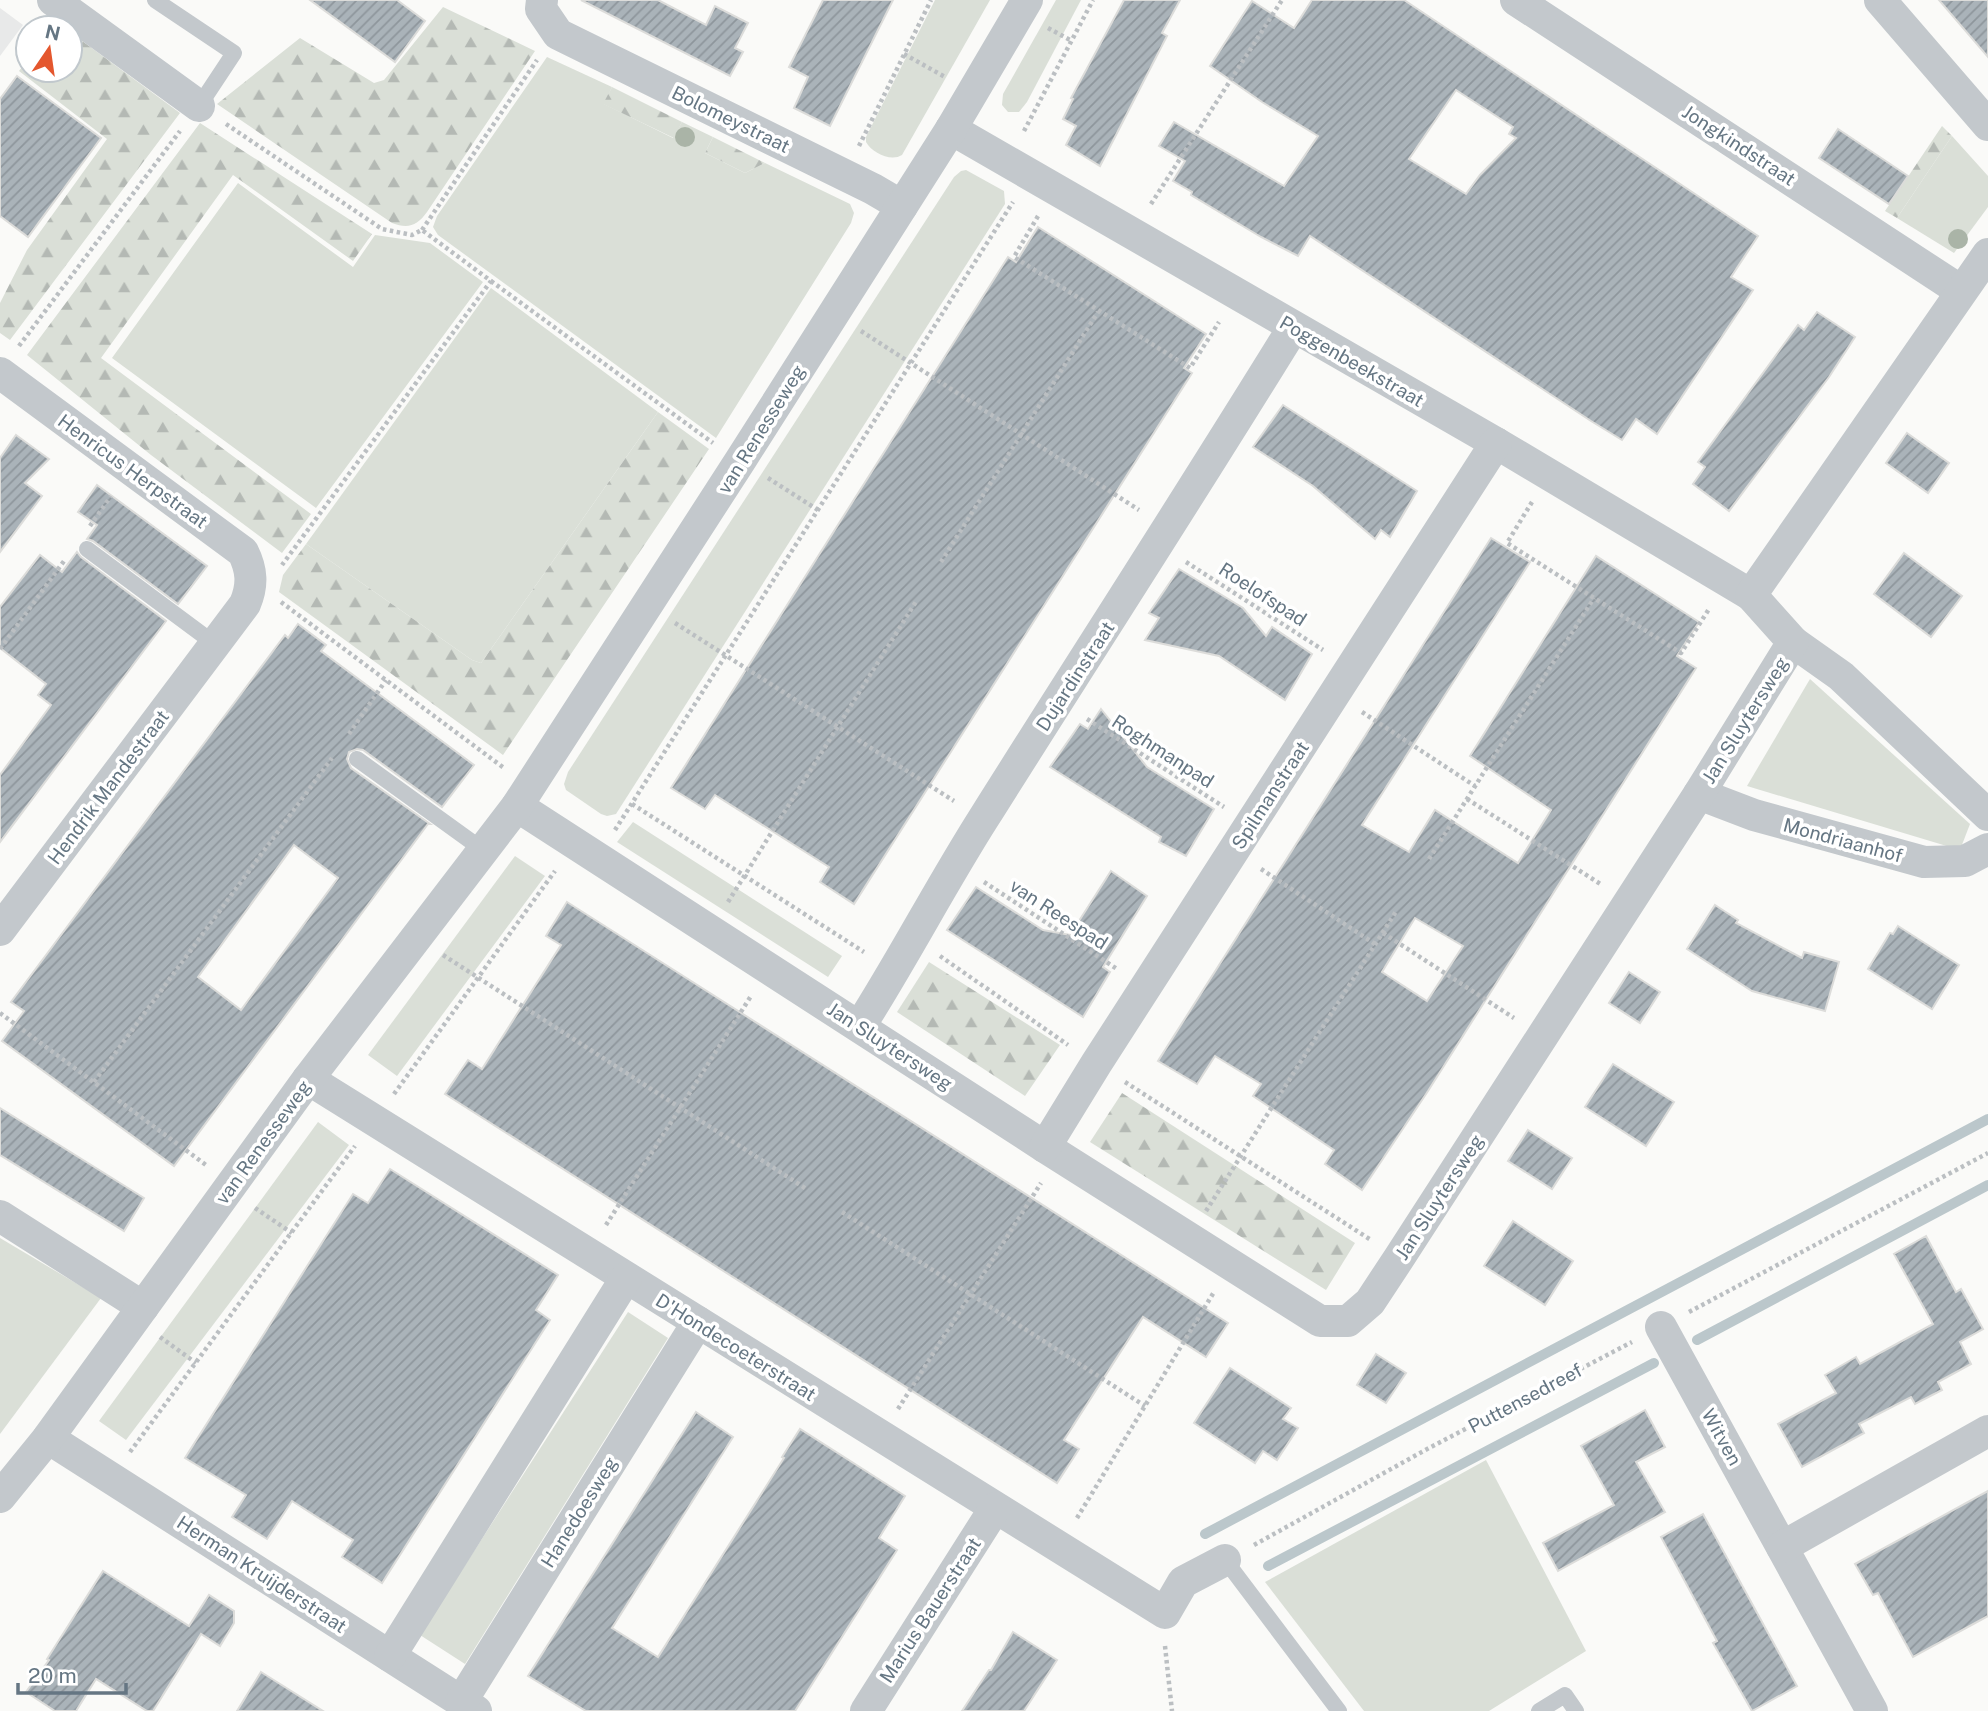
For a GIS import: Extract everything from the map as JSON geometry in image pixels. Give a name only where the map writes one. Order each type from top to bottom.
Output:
[{"type":"street","points":[[53,0],[199,106]]},
{"type":"street","points":[[542,0],[541,9],[558,34]]},
{"type":"street","name":"van Renesseweg","points":[[0,1497],[48,1438],[308,1079],[523,796],[648,606],[951,130],[1027,0]]},
{"type":"street","name":"Jongkindstraat","points":[[1517,0],[1961,291]]},
{"type":"street","points":[[1880,0],[1988,125]]},
{"type":"street","name":"Bolomeystraat","points":[[558,34],[902,206]]},
{"type":"street","name":"Poggenbeekstraat","points":[[951,130],[1496,443],[1739,588]]},
{"type":"street","points":[[1739,588],[1988,254]]},
{"type":"street","name":"Dujardinstraat","points":[[860,1026],[983,819],[1164,537],[1293,328]]},
{"type":"street","name":"Henricus Herpstraat","points":[[8,361],[243,552],[249,565],[251,580]]},
{"type":"street","name":"Spilmanstraat","points":[[1051,1151],[1096,1064],[1496,443]]},
{"type":"street","name":"Hendrik Mandestraat","points":[[0,930],[245,604],[251,580]]},
{"type":"street","name":"Jan Sluytersweg","points":[[523,796],[586,850],[1051,1151],[1320,1321],[1348,1321],[1370,1302],[1399,1258],[1699,794],[1793,642],[1739,588]]},
{"type":"street","points":[[1793,642],[1841,676],[1988,815]]},
{"type":"street","name":"Mondriaanhof","points":[[1699,794],[1755,815],[1924,862],[1965,861],[1988,849]]},
{"type":"street","name":"D'Hondecoeterstraat","points":[[308,1079],[1165,1613]]},
{"type":"street","points":[[0,1216],[138,1313]]},
{"type":"street","points":[[390,1656],[626,1278]]},
{"type":"street","name":"Hanedoesweg","points":[[468,1706],[698,1322]]},
{"type":"street","name":"Witven","points":[[1661,1327],[1872,1711]]},
{"type":"street","points":[[1782,1547],[1988,1431]]},
{"type":"street","name":"Herman Kruijderstraat","points":[[48,1438],[468,1706]]},
{"type":"street","name":"Marius Bauerstraat","points":[[866,1711],[995,1508]]},
{"type":"street","points":[[1165,1613],[1183,1582],[1225,1560]]},
{"type":"lane","points":[[155,0],[234,53],[199,106]]},
{"type":"lane","points":[[87,549],[215,644]]},
{"type":"lane","points":[[357,759],[483,850]]},
{"type":"lane","points":[[1225,1560],[1339,1711]]},
{"type":"lane","points":[[1539,1711],[1565,1695],[1576,1711]]},
{"type":"path","points":[[844,175],[931,0]]},
{"type":"path","points":[[1093,0],[1030,176],[1014,257],[1190,368],[1237,295]]},
{"type":"path","points":[[1132,234],[1282,0]]},
{"type":"path","points":[[8,361],[199,106],[382,229],[412,235],[422,230],[539,57],[558,34]]},
{"type":"path","points":[[904,54],[973,94]]},
{"type":"path","points":[[111,1478],[477,979],[586,850],[632,804],[1030,176]]},
{"type":"path","points":[[422,230],[691,429],[818,510]]},
{"type":"path","points":[[491,281],[282,565],[251,580],[386,680],[523,796]]},
{"type":"path","points":[[941,562],[1098,312]]},
{"type":"path","name":"Roelofspad","points":[[834,313],[1021,434],[1352,668]]},
{"type":"path","points":[[1549,475],[1507,543],[1682,653],[1739,588]]},
{"type":"path","points":[[1429,859],[1594,598]]},
{"type":"path","points":[[710,931],[917,600]]},
{"type":"path","points":[[648,606],[983,819]]},
{"type":"path","points":[[348,734],[386,680]]},
{"type":"path","points":[[1335,694],[1475,786]]},
{"type":"path","name":"Roghmanpad","points":[[1059,701],[1251,824]]},
{"type":"path","points":[[93,1082],[338,749]]},
{"type":"path","points":[[1467,799],[1629,903]]},
{"type":"path","points":[[632,804],[895,971]]},
{"type":"path","points":[[1234,851],[1376,944]]},
{"type":"path","name":"van Reespad","points":[[957,864],[1146,988]]},
{"type":"path","points":[[1188,1238],[1397,910]]},
{"type":"path","points":[[1383,933],[1542,1036]]},
{"type":"path","points":[[913,938],[1096,1064],[1399,1258]]},
{"type":"path","points":[[588,1254],[769,968]]},
{"type":"path","points":[[477,979],[807,1190]]},
{"type":"path","points":[[0,1013],[292,1233]]},
{"type":"path","points":[[881,1437],[970,1294],[1051,1151]]},
{"type":"path","name":"Puttensedreef","points":[[1225,1560],[1429,1448],[1988,1153]]},
{"type":"path","points":[[842,1212],[1145,1406]]},
{"type":"path","points":[[1059,1548],[1231,1264]]},
{"type":"path","points":[[138,1313],[196,1363]]},
{"type":"path","points":[[1165,1613],[1164,1636],[1172,1711]]},
{"type":"shaded area","points":[[0,8],[14,18],[14,37],[0,56]]},
{"type":"green space","points":[[935,0],[990,0],[902,155],[882,155],[869,146],[866,137]]},
{"type":"green space","points":[[1056,0],[1081,0],[1027,102],[1019,112],[1008,112],[1002,105],[1003,94]]},
{"type":"green space","points":[[443,7],[535,51],[427,212],[412,225],[392,223],[217,104],[300,38],[374,83],[384,80]]},
{"type":"green space","points":[[84,42],[180,113],[10,340],[0,333],[0,303],[27,250],[107,139],[36,84],[84,84]]},
{"type":"green space","points":[[547,57],[612,87],[604,104],[673,138],[682,122],[713,137],[705,153],[745,173],[765,163],[850,204],[854,213],[851,223],[716,438],[438,235],[433,227],[437,216]]},
{"type":"green space","points":[[612,87],[682,122],[674,138],[603,104]]},
{"type":"green space","points":[[200,123],[372,234],[353,261],[233,175],[101,358],[311,514],[282,553],[151,455],[27,355]]},
{"type":"green space","points":[[1942,126],[1952,136],[1897,218],[1885,211]]},
{"type":"green space","points":[[1952,136],[1988,176],[1988,207],[1954,253],[1897,218]]},
{"type":"green space","points":[[713,137],[765,163],[745,173],[705,153]]},
{"type":"green space","points":[[966,170],[1004,191],[1005,204],[616,814],[601,814],[566,790],[564,784],[568,772],[954,177]]},
{"type":"green space","points":[[238,183],[353,267],[375,235],[430,243],[483,282],[316,508],[112,358]]},
{"type":"green space","points":[[491,288],[658,412],[481,663],[472,660],[306,544]]},
{"type":"green space","points":[[658,412],[709,449],[503,755],[279,592],[283,575],[306,544],[472,660],[481,663]]},
{"type":"green space","points":[[1810,679],[1970,824],[1960,850],[1747,786]]},
{"type":"green space","points":[[633,822],[842,956],[828,977],[617,842]]},
{"type":"green space","points":[[515,856],[545,876],[397,1076],[368,1055]]},
{"type":"green space","points":[[929,962],[1060,1045],[1025,1096],[897,1012]]},
{"type":"green space","points":[[1122,1093],[1355,1243],[1326,1290],[1090,1142]]},
{"type":"green space","points":[[318,1122],[349,1145],[126,1440],[99,1421]]},
{"type":"green space","points":[[0,1238],[101,1298],[0,1434]]},
{"type":"green space","points":[[628,1312],[668,1338],[465,1664],[420,1635]]},
{"type":"green space","points":[[1486,1460],[1586,1651],[1489,1711],[1364,1711],[1265,1582]]},
{"type":"building","points":[[310,0],[397,0],[425,21],[395,62]]},
{"type":"building","points":[[581,0],[658,0],[706,25],[715,6],[748,23],[735,48],[743,52],[730,76]]},
{"type":"building","points":[[823,0],[893,0],[830,126],[794,108],[808,77],[789,67]]},
{"type":"building","points":[[1124,0],[1180,0],[1162,33],[1167,36],[1100,166],[1066,145],[1076,126],[1063,119],[1073,99],[1071,98]]},
{"type":"building","points":[[1312,0],[1404,0],[1758,236],[1731,277],[1753,290],[1657,434],[1636,419],[1622,440],[1310,236],[1298,256],[1191,195],[1192,192],[1173,181],[1185,161],[1159,146],[1174,122],[1284,186],[1318,136],[1210,66],[1252,1],[1294,28]],"holes":[[[1456,90],[1513,127],[1509,134],[1516,138],[1480,175],[1466,194],[1409,159]]]},
{"type":"building","points":[[1939,0],[1988,0],[1988,57]]},
{"type":"building","points":[[14,80],[14,84],[28,84],[101,138],[28,237],[0,216],[0,99]]},
{"type":"building","points":[[1838,129],[1908,176],[1889,204],[1819,158]]},
{"type":"building","points":[[1038,227],[1206,334],[1184,368],[1192,373],[854,904],[820,882],[829,867],[715,795],[705,809],[671,788],[1008,257],[1016,262]]},
{"type":"building","points":[[1817,312],[1855,337],[1829,377],[1729,511],[1693,484],[1705,467],[1698,462],[1798,325],[1804,330]]},
{"type":"building","points":[[1283,405],[1417,491],[1390,537],[1381,530],[1375,539],[1313,486],[1253,447]]},
{"type":"building","points":[[1907,433],[1949,463],[1928,493],[1886,463]]},
{"type":"building","points":[[16,435],[49,459],[25,483],[42,496],[0,552],[0,458]]},
{"type":"building","points":[[97,485],[207,566],[178,604],[87,539],[97,525],[78,512]]},
{"type":"building","points":[[1491,538],[1530,562],[1362,825],[1409,852],[1435,810],[1518,863],[1551,810],[1470,756],[1596,556],[1699,622],[1677,656],[1696,668],[1428,1091],[1362,1190],[1325,1164],[1334,1150],[1253,1096],[1261,1084],[1215,1056],[1197,1084],[1158,1061]],"holes":[[[1415,918],[1463,946],[1427,1001],[1382,972]]]},
{"type":"building","points":[[77,552],[166,621],[0,842],[0,775],[51,705],[38,695],[46,684],[0,648],[0,607],[40,555],[62,572]]},
{"type":"building","points":[[1904,553],[1962,596],[1931,637],[1874,594]]},
{"type":"building","points":[[1179,569],[1243,608],[1266,636],[1272,627],[1312,654],[1285,700],[1219,656],[1145,640],[1159,618],[1149,613]]},
{"type":"building","points":[[298,624],[326,645],[321,651],[474,765],[442,807],[363,750],[349,752],[347,759],[351,768],[430,824],[174,1166],[2,1041],[24,1011],[11,1002],[285,635],[288,638]],"holes":[[[294,845],[338,878],[241,1010],[198,977]]]},
{"type":"building","points":[[1101,709],[1147,767],[1214,809],[1186,856],[1159,842],[1161,837],[1050,767],[1080,724],[1088,729]]},
{"type":"building","points":[[1111,871],[1147,896],[1103,967],[1110,972],[1083,1017],[947,930],[976,887],[1043,930],[1070,935]]},
{"type":"building","points":[[567,902],[1228,1323],[1206,1357],[1143,1317],[1064,1440],[1079,1449],[1057,1483],[445,1094],[468,1060],[482,1069],[561,945],[546,936]]},
{"type":"building","points":[[1715,905],[1738,920],[1736,923],[1802,958],[1804,952],[1839,962],[1825,1011],[1752,991],[1687,949]]},
{"type":"building","points":[[1898,926],[1959,965],[1932,1009],[1868,969],[1890,933],[1893,934]]},
{"type":"building","points":[[1629,972],[1660,992],[1640,1023],[1609,1003]]},
{"type":"building","points":[[1613,1064],[1674,1102],[1646,1146],[1585,1107]]},
{"type":"building","points":[[0,1108],[144,1198],[124,1231],[0,1155]]},
{"type":"building","points":[[1528,1130],[1572,1158],[1552,1189],[1508,1161]]},
{"type":"building","points":[[390,1169],[558,1275],[536,1310],[550,1320],[382,1583],[342,1557],[353,1540],[292,1501],[267,1539],[232,1517],[246,1495],[185,1458],[353,1194],[368,1203]]},
{"type":"building","points":[[1513,1221],[1573,1261],[1545,1305],[1484,1266]]},
{"type":"building","points":[[1926,1236],[1956,1292],[1961,1289],[1983,1329],[1960,1342],[1971,1364],[1938,1382],[1942,1390],[1915,1404],[1911,1397],[1859,1424],[1864,1433],[1802,1467],[1778,1424],[1836,1393],[1825,1375],[1856,1357],[1860,1364],[1933,1324],[1894,1254]]},
{"type":"building","points":[[1376,1354],[1406,1373],[1386,1403],[1357,1385]]},
{"type":"building","points":[[1230,1368],[1291,1408],[1283,1419],[1298,1428],[1277,1460],[1263,1451],[1255,1463],[1194,1423]]},
{"type":"building","points":[[1645,1410],[1665,1447],[1636,1462],[1665,1512],[1558,1571],[1543,1543],[1614,1505],[1581,1446]]},
{"type":"building","points":[[696,1412],[733,1437],[612,1628],[658,1657],[800,1429],[905,1496],[879,1538],[897,1550],[795,1711],[586,1711],[528,1676]]},
{"type":"building","points":[[1988,1491],[1988,1616],[1913,1657],[1878,1593],[1873,1595],[1855,1564]]},
{"type":"building","points":[[1703,1514],[1797,1686],[1752,1711],[1713,1643],[1717,1641],[1661,1537]]},
{"type":"building","points":[[103,1571],[189,1626],[209,1595],[234,1611],[234,1623],[220,1646],[201,1634],[153,1711],[147,1711],[96,1679],[76,1711],[55,1711],[26,1692],[49,1660],[47,1659]]},
{"type":"building","points":[[1013,1632],[1057,1660],[1024,1711],[962,1711],[991,1670]]},
{"type":"building","points":[[261,1672],[323,1711],[237,1711]]},
{"type":"waterway","points":[[1205,1534],[1988,1119]]},
{"type":"waterway","points":[[1697,1340],[1988,1185]]},
{"type":"waterway","points":[[1268,1566],[1654,1363]]}]
